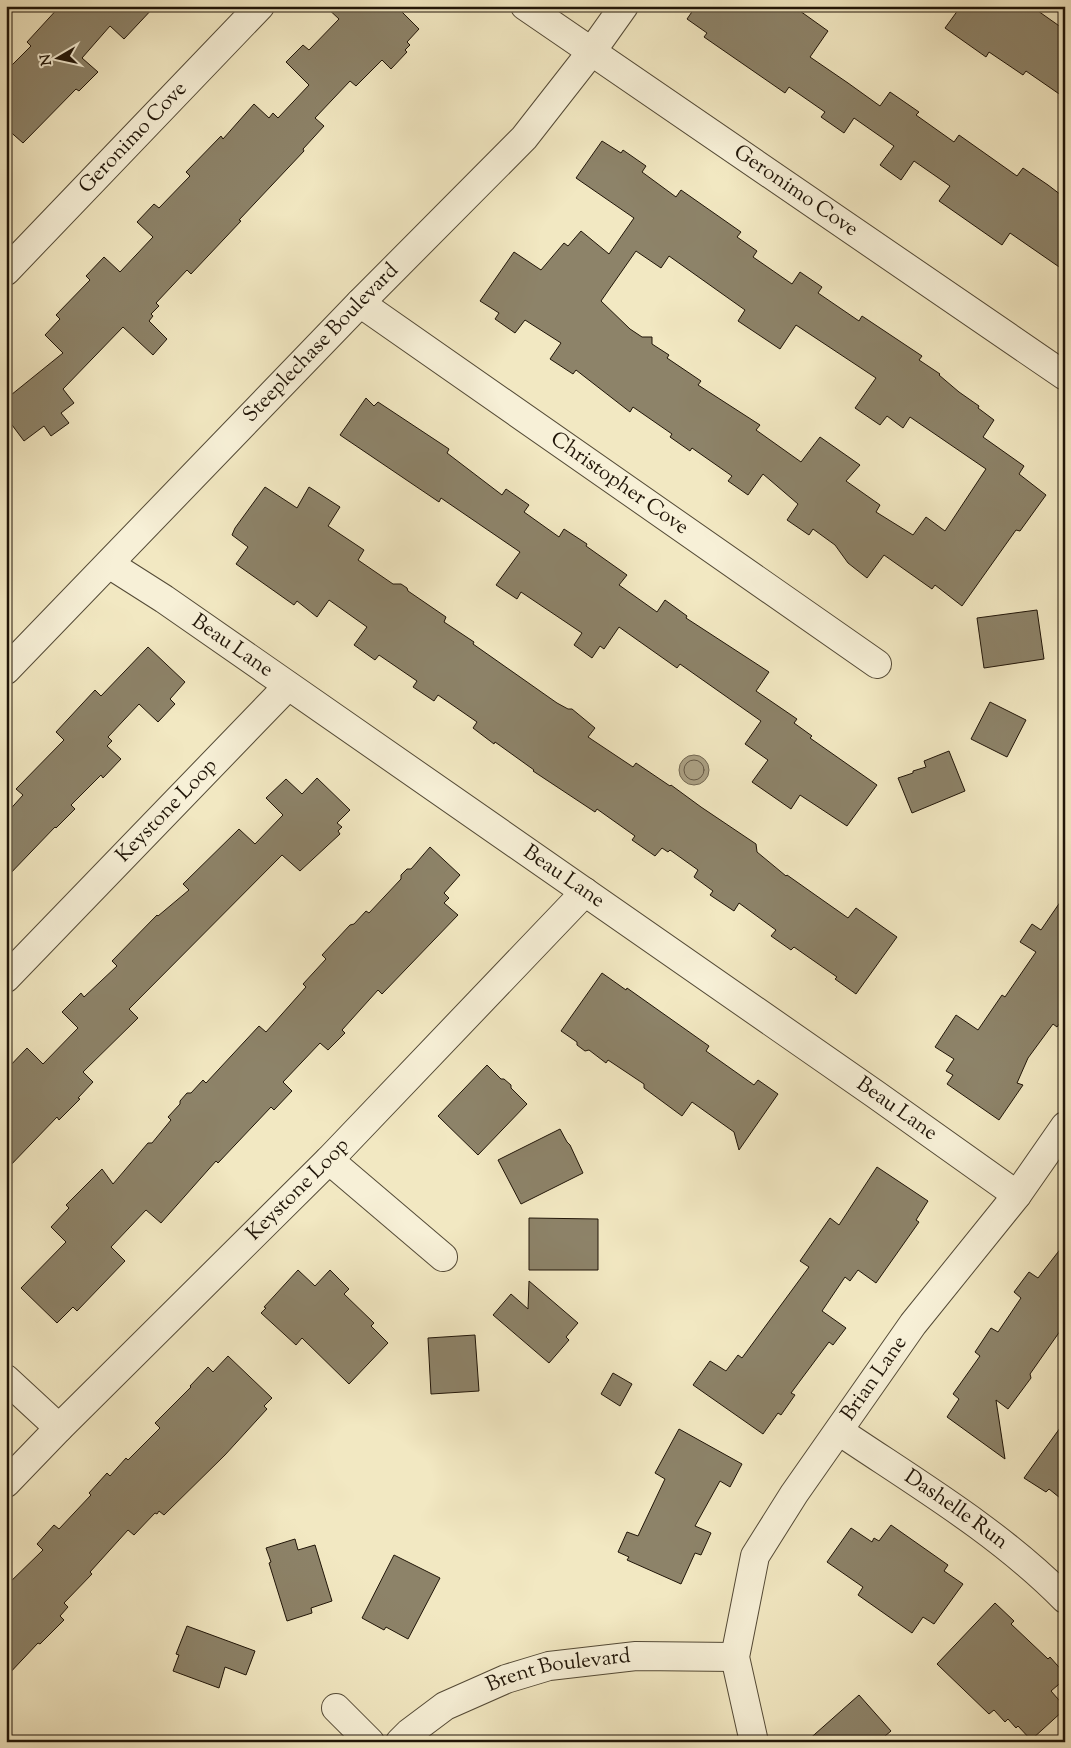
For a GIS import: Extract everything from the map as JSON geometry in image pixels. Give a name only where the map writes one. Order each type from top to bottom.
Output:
[{"type":"street","name":"Geronimo Cove","points":[[6,270],[260,6]]},
{"type":"street","name":"Geronimo Cove","points":[[525,6],[1065,376]]},
{"type":"street","name":"Steeplechase Boulevard","points":[[6,670],[360,303],[524,138],[592,51],[624,6]]},
{"type":"street","name":"Christopher Cove","points":[[360,303],[877,664]]},
{"type":"street","name":"Beau Lane","points":[[109,564],[164,599],[867,1088],[1017,1195]]},
{"type":"street","name":"Keystone Loop","points":[[6,978],[288,686]]},
{"type":"street","name":"Keystone Loop","points":[[6,1483],[329,1160],[584,892]]},
{"type":"street","name":"Brian Lane","points":[[735,1658],[755,1556],[794,1494],[913,1324],[1017,1195],[1065,1126]]},
{"type":"street","points":[[329,1160],[443,1256]]},
{"type":"street","points":[[6,1379],[59,1428]]},
{"type":"street","name":"Dashelle Run","points":[[839,1431],[974,1522],[1050,1584],[1065,1599]]},
{"type":"street","name":"Brent Boulevard","points":[[400,1742],[445,1706],[506,1679],[549,1666],[636,1656],[735,1658]]},
{"type":"street","points":[[735,1658],[754,1742]]},
{"type":"street","points":[[336,1708],[370,1742]]},
{"type":"water","points":[[694,755],[705,759],[709,770],[705,781],[694,785],[683,781],[679,770],[683,759]]},
{"type":"building","points":[[60,6],[155,6],[124,39],[110,26],[82,58],[98,72],[79,91],[76,89],[23,143],[6,128],[6,71],[31,46],[27,42]]},
{"type":"building","points":[[325,6],[396,6],[419,29],[407,42],[410,45],[405,50],[407,52],[391,69],[382,60],[356,86],[350,81],[315,118],[324,126],[303,149],[304,151],[191,274],[187,270],[156,303],[159,306],[151,314],[153,316],[149,321],[167,339],[153,355],[123,327],[63,389],[74,403],[61,413],[69,423],[51,436],[44,426],[24,441],[6,417],[6,399],[63,353],[45,335],[60,319],[56,315],[90,280],[86,276],[104,257],[120,272],[153,237],[137,222],[154,204],[159,208],[190,176],[186,172],[221,136],[223,139],[254,104],[269,118],[273,113],[278,118],[309,85],[286,62],[303,45],[309,50],[339,19]]},
{"type":"building","points":[[696,6],[793,6],[828,31],[810,57],[880,106],[890,92],[919,112],[916,115],[954,142],[959,135],[1017,176],[1023,168],[1048,185],[1065,198],[1065,271],[1010,233],[1002,245],[939,201],[950,186],[914,161],[901,180],[880,165],[894,146],[854,118],[844,133],[821,117],[825,112],[789,87],[785,93],[704,37],[707,33],[687,19]]},
{"type":"building","points":[[961,6],[1031,6],[1065,30],[1065,98],[1026,71],[1023,75],[989,52],[986,57],[945,28]]},
{"type":"building","points":[[602,141],[621,153],[623,150],[646,166],[642,172],[676,197],[681,190],[741,232],[737,237],[757,251],[753,257],[792,284],[800,272],[822,287],[818,293],[859,321],[862,316],[922,356],[919,360],[940,374],[994,420],[983,437],[1024,466],[1019,474],[1046,495],[1020,531],[1016,530],[962,606],[935,585],[932,589],[884,555],[867,578],[848,563],[835,545],[813,529],[809,535],[787,520],[798,504],[763,474],[748,495],[728,481],[732,476],[692,448],[690,451],[670,437],[672,434],[633,407],[630,412],[576,370],[573,374],[550,359],[561,343],[525,320],[515,333],[495,319],[499,313],[480,301],[514,252],[541,270],[564,243],[568,246],[581,231],[609,254],[634,218],[576,178]],"holes":[[[636,251],[661,268],[669,256],[745,310],[738,321],[780,349],[796,325],[876,378],[855,408],[880,425],[887,416],[903,428],[910,417],[986,469],[945,531],[926,517],[913,535],[876,512],[880,505],[846,481],[860,465],[820,437],[801,462],[756,430],[760,425],[698,385],[701,381],[667,358],[669,355],[652,344],[652,337],[642,337],[630,329],[601,301]]]},
{"type":"building","points":[[366,398],[374,406],[378,402],[449,449],[447,453],[502,495],[506,489],[529,505],[524,512],[559,537],[564,529],[587,544],[586,546],[627,575],[619,585],[657,612],[665,600],[687,616],[686,618],[769,672],[756,691],[797,719],[794,723],[812,736],[810,738],[877,785],[847,826],[800,795],[791,809],[752,782],[768,760],[745,744],[761,721],[680,664],[677,668],[619,627],[604,649],[600,646],[592,658],[574,645],[582,633],[521,592],[517,599],[496,585],[520,552],[441,498],[439,502],[340,435]]},
{"type":"building","points":[[265,487],[297,508],[309,487],[340,507],[328,526],[364,550],[358,560],[393,584],[401,584],[407,588],[408,591],[446,617],[444,622],[474,642],[473,644],[557,703],[572,709],[595,728],[588,737],[633,767],[636,763],[671,785],[756,844],[757,852],[786,876],[848,918],[856,908],[897,937],[856,994],[835,979],[837,977],[794,947],[791,950],[771,936],[776,930],[739,903],[734,911],[710,895],[713,891],[694,877],[698,870],[670,850],[668,852],[662,848],[655,856],[632,840],[635,836],[597,809],[595,812],[533,771],[495,742],[494,744],[473,728],[477,722],[438,695],[434,701],[413,687],[417,681],[379,655],[375,660],[354,645],[367,627],[329,600],[317,617],[297,601],[294,605],[236,564],[248,547],[232,535]]},
{"type":"building","points":[[1037,610],[1044,659],[984,668],[977,618]]},
{"type":"building","points":[[148,647],[185,682],[170,699],[175,704],[158,722],[139,704],[108,737],[112,741],[107,746],[121,759],[103,778],[101,775],[71,805],[75,809],[6,878],[6,814],[23,795],[16,789],[64,740],[56,732],[95,690],[101,696]]},
{"type":"building","points":[[990,702],[1026,720],[1007,757],[971,739]]},
{"type":"building","points":[[949,751],[965,791],[912,813],[898,778],[926,767],[924,761]]},
{"type":"building","points":[[317,778],[350,810],[337,823],[342,827],[338,831],[340,834],[300,871],[282,855],[129,1009],[138,1018],[83,1072],[93,1082],[78,1098],[80,1099],[59,1120],[57,1117],[6,1170],[6,1070],[27,1048],[43,1064],[78,1028],[62,1012],[81,993],[84,997],[117,966],[112,961],[157,915],[189,890],[183,884],[239,829],[255,844],[283,815],[266,798],[286,779],[302,794]]},
{"type":"building","points":[[430,847],[460,875],[444,893],[449,898],[444,903],[458,915],[382,994],[378,990],[342,1030],[345,1033],[328,1050],[320,1043],[283,1082],[292,1091],[274,1110],[271,1107],[218,1163],[216,1161],[161,1223],[146,1210],[111,1247],[125,1261],[77,1311],[73,1307],[57,1323],[21,1288],[66,1242],[51,1227],[69,1208],[66,1205],[102,1169],[113,1184],[148,1143],[152,1143],[171,1120],[168,1117],[187,1093],[191,1093],[203,1080],[206,1083],[259,1026],[266,1032],[306,987],[303,984],[326,959],[322,955],[350,925],[354,924],[366,911],[369,913],[401,879],[401,875],[407,869],[411,869]]},
{"type":"building","points":[[1065,895],[1065,1016],[1057,1027],[1053,1024],[1028,1058],[1017,1083],[1023,1085],[999,1120],[947,1084],[953,1075],[946,1071],[954,1059],[935,1047],[956,1015],[978,1030],[1002,995],[1005,997],[1036,952],[1020,942],[1032,924],[1041,930]]},
{"type":"building","points":[[602,973],[626,990],[627,988],[709,1046],[706,1051],[754,1085],[758,1080],[778,1094],[739,1150],[734,1132],[692,1102],[682,1116],[644,1088],[644,1084],[608,1060],[606,1063],[589,1050],[585,1051],[577,1045],[577,1042],[561,1031]]},
{"type":"building","points":[[487,1065],[501,1079],[504,1079],[511,1085],[511,1088],[527,1104],[478,1155],[438,1116]]},
{"type":"building","points":[[560,1129],[583,1173],[521,1204],[498,1160]]},
{"type":"building","points":[[877,1167],[928,1201],[916,1220],[919,1222],[876,1283],[858,1270],[850,1281],[845,1277],[822,1311],[846,1328],[833,1345],[829,1342],[791,1393],[795,1395],[781,1415],[778,1413],[763,1434],[693,1385],[710,1361],[726,1371],[738,1355],[742,1358],[809,1267],[800,1261],[830,1218],[839,1225]]},
{"type":"building","points":[[529,1218],[598,1219],[598,1270],[529,1270]]},
{"type":"building","points":[[1065,1243],[1065,1324],[1030,1374],[1031,1378],[1008,1409],[996,1400],[1005,1459],[947,1417],[959,1399],[953,1394],[980,1356],[975,1352],[991,1328],[998,1332],[1021,1298],[1014,1292],[1029,1272],[1038,1278]]},
{"type":"building","points":[[298,1270],[315,1286],[330,1270],[349,1289],[344,1294],[374,1323],[371,1326],[388,1343],[349,1384],[302,1338],[296,1345],[261,1313],[266,1308],[264,1307]]},
{"type":"building","points":[[529,1281],[578,1323],[566,1337],[569,1340],[549,1363],[493,1315],[511,1294],[528,1309]]},
{"type":"building","points":[[475,1335],[479,1391],[431,1394],[428,1338]]},
{"type":"building","points":[[228,1356],[272,1398],[264,1406],[267,1409],[225,1455],[164,1515],[159,1511],[157,1514],[155,1513],[134,1535],[128,1530],[90,1572],[92,1574],[64,1603],[68,1607],[60,1616],[64,1620],[40,1644],[38,1643],[6,1677],[6,1586],[43,1550],[37,1544],[54,1525],[59,1529],[91,1495],[89,1493],[107,1473],[110,1476],[126,1458],[128,1460],[160,1428],[155,1423],[208,1367],[213,1372]]},
{"type":"building","points":[[613,1373],[632,1384],[620,1406],[601,1394]]},
{"type":"building","points":[[1065,1421],[1065,1502],[1049,1489],[1046,1492],[1024,1478]]},
{"type":"building","points":[[679,1429],[742,1464],[730,1487],[720,1481],[695,1526],[711,1533],[701,1555],[695,1553],[681,1584],[627,1560],[629,1557],[618,1552],[627,1532],[638,1536],[665,1479],[655,1473]]},
{"type":"building","points":[[891,1525],[948,1565],[944,1571],[963,1584],[934,1624],[923,1617],[912,1633],[858,1595],[863,1587],[827,1562],[851,1528],[872,1542],[874,1538],[879,1541]]},
{"type":"building","points":[[295,1539],[298,1550],[315,1545],[332,1601],[311,1608],[312,1613],[287,1621],[266,1548]]},
{"type":"building","points":[[394,1555],[440,1578],[408,1639],[386,1627],[384,1630],[362,1618]]},
{"type":"building","points":[[995,1603],[1014,1621],[1011,1624],[1048,1659],[1050,1657],[1065,1674],[1065,1679],[1051,1691],[1065,1709],[1031,1740],[1018,1726],[1016,1728],[1008,1719],[1005,1722],[994,1710],[989,1714],[937,1664]]},
{"type":"building","points":[[187,1626],[255,1651],[246,1675],[225,1667],[219,1688],[173,1671],[179,1655],[176,1654]]},
{"type":"building","points":[[859,1695],[891,1731],[878,1742],[806,1742]]}]
